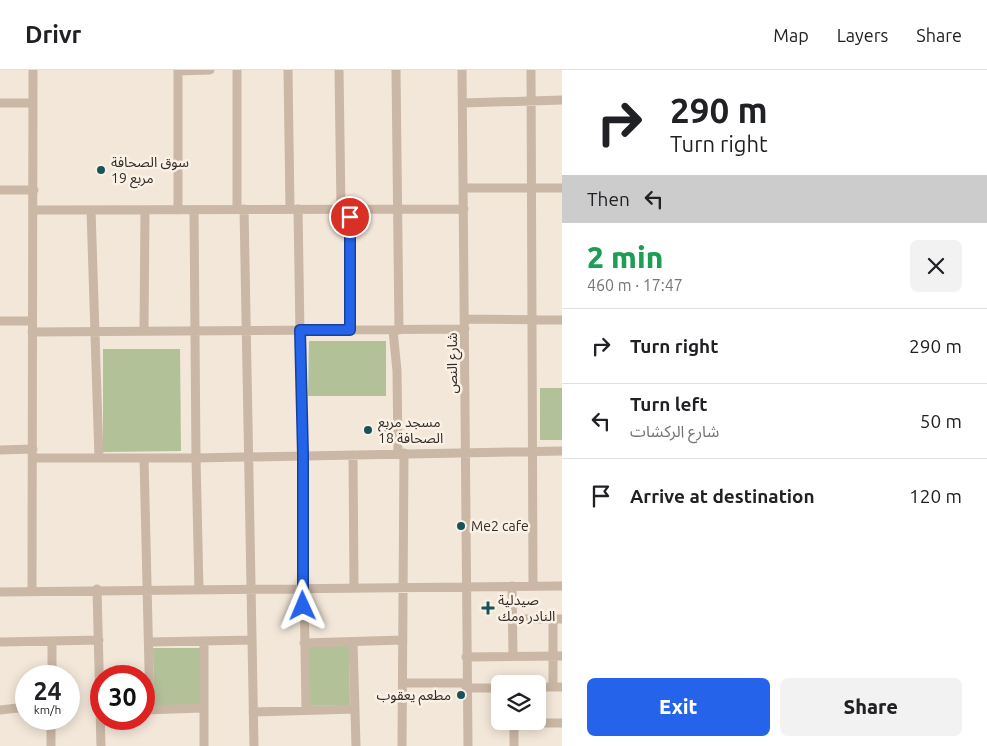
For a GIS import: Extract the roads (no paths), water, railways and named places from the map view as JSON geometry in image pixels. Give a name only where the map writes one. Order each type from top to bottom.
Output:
[{"type":"street","points":[[32,591],[33,70]]},
{"type":"street","points":[[178,210],[178,70],[210,70]]},
{"type":"street","points":[[237,70],[241,208],[248,331],[248,456],[254,746]]},
{"type":"street","points":[[288,70],[300,330],[306,710]]},
{"type":"street","points":[[339,70],[350,330]]},
{"type":"street","points":[[396,70],[396,330],[401,454],[403,587],[402,746]]},
{"type":"street","name":"شارع النص","points":[[462,70],[468,746]]},
{"type":"street","points":[[531,70],[531,320],[534,452],[533,586]]},
{"type":"street","points":[[463,103],[562,100]]},
{"type":"street","points":[[0,103],[33,103]]},
{"type":"street","points":[[464,188],[562,188]]},
{"type":"street","points":[[0,190],[34,190]]},
{"type":"street","points":[[34,210],[145,211],[241,208],[464,209]]},
{"type":"street","points":[[91,210],[99,458]]},
{"type":"street","points":[[194,210],[196,458],[200,590]]},
{"type":"street","points":[[144,331],[145,211]]},
{"type":"street","points":[[32,332],[396,330],[531,320],[562,320]]},
{"type":"street","points":[[0,321],[32,321]]},
{"type":"street","points":[[0,450],[99,458],[562,452]]},
{"type":"street","points":[[353,454],[354,586]]},
{"type":"street","points":[[144,458],[150,642],[149,665]]},
{"type":"street","points":[[0,592],[354,586],[466,588],[562,586]]},
{"type":"street","points":[[512,586],[512,656]]},
{"type":"street","points":[[97,589],[100,665]]},
{"type":"street","points":[[513,619],[558,619],[557,687]]},
{"type":"street","points":[[0,642],[99,640]]},
{"type":"street","points":[[150,642],[252,640]]},
{"type":"street","points":[[304,643],[403,640]]},
{"type":"street","points":[[52,641],[52,665]]},
{"type":"street","points":[[204,641],[202,708],[204,746]]},
{"type":"street","points":[[353,642],[356,746]]},
{"type":"street","points":[[466,657],[558,656]]},
{"type":"street","points":[[403,683],[491,687]]},
{"type":"street","points":[[0,710],[15,708]]},
{"type":"street","points":[[155,710],[202,708]]},
{"type":"street","points":[[253,712],[355,709]]},
{"type":"street","points":[[546,723],[562,723]]},
{"type":"street","points":[[51,730],[51,746]]},
{"type":"street","points":[[101,730],[101,746]]},
{"type":"street","points":[[514,730],[514,746]]},
{"type":"place","name":"سوق الصحافة مربع 19","points":[[101,170]]},
{"type":"place","name":"مسجد مربع 18 الصحافة","points":[[368,430]]},
{"type":"place","name":"Me2 cafe","points":[[461,526]]},
{"type":"place","name":"صيدلية النادر ومك","points":[[488,608]]},
{"type":"place","name":"مطعم يعقوب","points":[[461,695]]}]
